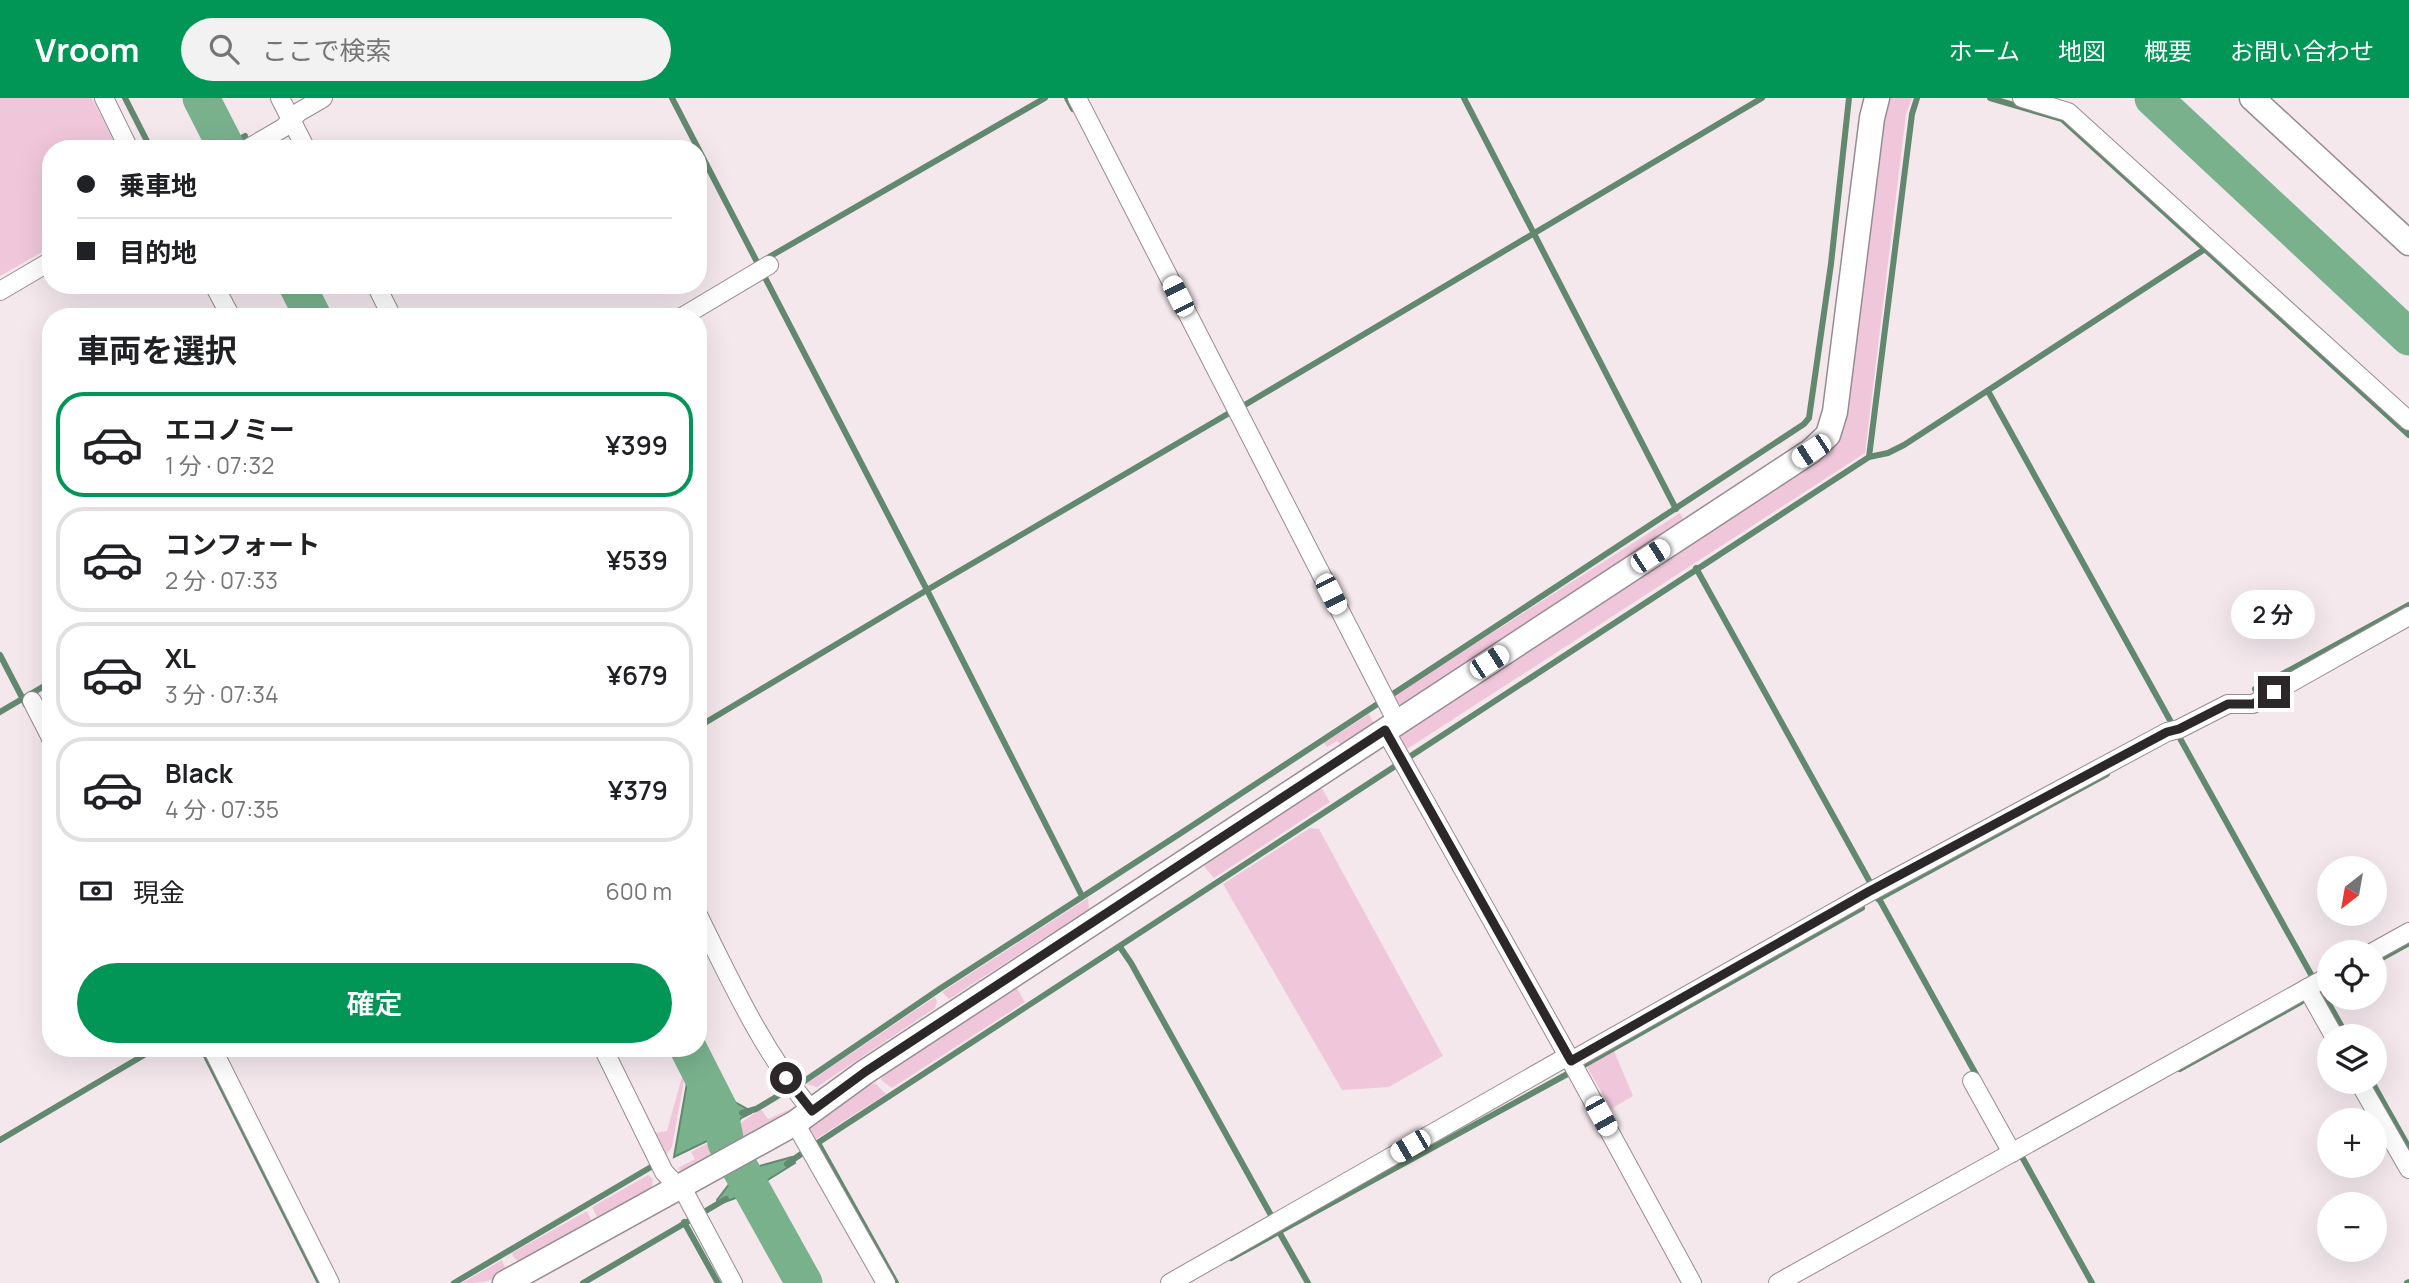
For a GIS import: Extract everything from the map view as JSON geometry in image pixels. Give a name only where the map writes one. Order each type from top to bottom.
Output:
[{"type":"street","points":[[104,98],[125,140]]},
{"type":"street","points":[[286,110],[299,112],[323,98]]},
{"type":"street","points":[[1077,98],[1388,712],[1403,760],[1574,1062],[1692,1283]]},
{"type":"street","points":[[505,1283],[804,1117],[865,1072],[1388,712],[1811,451],[1828,435],[1835,412],[1872,118],[1877,98]]},
{"type":"street","points":[[2022,98],[2068,112],[2409,421]]},
{"type":"street","points":[[2252,98],[2409,243]]},
{"type":"street","points":[[256,140],[286,110]]},
{"type":"street","points":[[286,110],[301,140]]},
{"type":"street","points":[[0,291],[42,266]]},
{"type":"street","points":[[697,308],[764,268]]},
{"type":"street","points":[[1170,1283],[1574,1062],[1868,892],[2167,732],[2179,729],[2228,704],[2253,704],[2409,616]]},
{"type":"street","points":[[32,701],[42,720]]},
{"type":"street","points":[[707,932],[764,1042],[786,1078],[886,1283]]},
{"type":"street","points":[[2387,944],[2409,932]]},
{"type":"street","points":[[1778,1283],[2317,983]]},
{"type":"street","points":[[2307,988],[2327,1024]]},
{"type":"street","points":[[217,1057],[330,1283]]},
{"type":"street","points":[[607,1057],[664,1172],[686,1195],[733,1283]]},
{"type":"street","points":[[1972,1081],[2012,1153]]},
{"type":"street","points":[[2366,1094],[2409,1169]]},
{"type":"shaded area","points":[[0,98],[92,98],[113,140],[42,140],[42,252],[0,276]]},
{"type":"shaded area","points":[[1888,98],[1912,98],[1906,114],[1865,453],[1407,749],[1399,736],[1402,732],[1828,450],[1839,440],[1844,428],[1880,132]]},
{"type":"shaded area","points":[[1680,513],[1685,522],[1408,701],[1401,705],[1396,702],[1393,696]]},
{"type":"shaded area","points":[[1369,714],[1374,723],[1341,745],[1337,741],[1327,747],[1324,743]]},
{"type":"shaded area","points":[[1319,784],[1330,802],[1214,878],[1203,865]]},
{"type":"shaded area","points":[[1310,828],[1319,829],[1443,1056],[1389,1087],[1342,1090],[1223,884]]},
{"type":"shaded area","points":[[1088,898],[1089,909],[949,999],[942,992]]},
{"type":"shaded area","points":[[1015,985],[1025,1002],[892,1088],[881,1080],[881,1074]]},
{"type":"shaded area","points":[[935,997],[935,1008],[817,1087],[806,1084]]},
{"type":"shaded area","points":[[1614,1051],[1633,1096],[1611,1109],[1587,1067]]},
{"type":"shaded area","points":[[703,1060],[726,1097],[751,1113],[741,1118],[731,1134],[756,1167],[792,1157],[795,1163],[763,1183],[759,1186],[761,1191],[746,1199],[744,1195],[719,1204],[717,1200],[733,1179],[714,1142],[709,1140],[674,1157],[690,1066]]},
{"type":"shaded area","points":[[686,1070],[672,1147],[666,1155],[655,1133],[667,1131]]},
{"type":"shaded area","points":[[875,1083],[886,1094],[813,1141],[807,1126],[859,1090]]},
{"type":"shaded area","points":[[761,1109],[768,1119],[788,1110],[787,1115],[740,1141],[734,1135],[742,1122]]},
{"type":"shaded area","points":[[708,1143],[712,1145],[717,1156],[686,1172],[678,1168],[695,1159],[691,1152]]},
{"type":"shaded area","points":[[648,1175],[653,1179],[648,1191],[597,1217],[592,1207]]},
{"type":"shaded area","points":[[587,1211],[591,1220],[519,1261],[514,1258],[512,1253]]},
{"type":"shaded area","points":[[502,1260],[505,1268],[497,1277],[481,1282],[462,1283]]},
{"type":"waterway","points":[[125,98],[146,140]]},
{"type":"waterway","points":[[201,98],[222,140]]},
{"type":"waterway","points":[[672,98],[694,140]]},
{"type":"waterway","points":[[769,257],[1045,98]]},
{"type":"waterway","points":[[1067,98],[1073,109]]},
{"type":"waterway","points":[[1464,98],[1676,509]]},
{"type":"waterway","points":[[1243,406],[1762,98]]},
{"type":"waterway","points":[[803,1082],[941,988],[1804,424],[1809,418],[1831,264],[1849,98]]},
{"type":"waterway","points":[[816,1144],[1869,457],[1912,114],[1917,98]]},
{"type":"waterway","points":[[1990,98],[2062,119],[2409,435]]},
{"type":"waterway","points":[[2153,98],[2409,337]]},
{"type":"waterway","points":[[238,140],[245,136]]},
{"type":"waterway","points":[[707,166],[1082,896]]},
{"type":"waterway","points":[[1869,457],[1888,453],[1904,445],[2205,249]]},
{"type":"waterway","points":[[302,294],[308,308]]},
{"type":"waterway","points":[[1988,391],[2171,722]]},
{"type":"waterway","points":[[707,722],[1231,412]]},
{"type":"waterway","points":[[1696,568],[1871,884]]},
{"type":"waterway","points":[[2255,689],[2409,605]]},
{"type":"waterway","points":[[0,655],[26,705]]},
{"type":"waterway","points":[[0,712],[42,687]]},
{"type":"waterway","points":[[2177,733],[2313,978]]},
{"type":"waterway","points":[[1878,899],[2107,774]]},
{"type":"waterway","points":[[1878,897],[1978,1078]]},
{"type":"waterway","points":[[1231,1258],[1582,1066],[1862,908]]},
{"type":"waterway","points":[[2387,955],[2409,943]]},
{"type":"waterway","points":[[1120,947],[1272,1217]]},
{"type":"waterway","points":[[2180,1069],[2301,1002]]},
{"type":"waterway","points":[[2332,1010],[2340,1024]]},
{"type":"waterway","points":[[0,1140],[141,1057]]},
{"type":"waterway","points":[[207,1057],[320,1283]]},
{"type":"waterway","points":[[693,1057],[719,1109],[726,1143],[804,1283]]},
{"type":"waterway","points":[[742,1113],[756,1109],[781,1094]]},
{"type":"waterway","points":[[2379,1094],[2409,1148]]},
{"type":"waterway","points":[[818,1143],[896,1283]]},
{"type":"waterway","points":[[787,1164],[804,1152]]},
{"type":"waterway","points":[[2021,1155],[2092,1283]]},
{"type":"waterway","points":[[454,1283],[651,1167]]},
{"type":"waterway","points":[[583,1283],[726,1199]]},
{"type":"waterway","points":[[684,1222],[718,1283]]},
{"type":"waterway","points":[[1278,1230],[1308,1283]]},
{"type":"route","points":[[786,1078],[812,1111],[865,1072],[1385,730],[1571,1061],[1868,892],[2167,732],[2179,729],[2228,704],[2253,704],[2274,692]]}]
